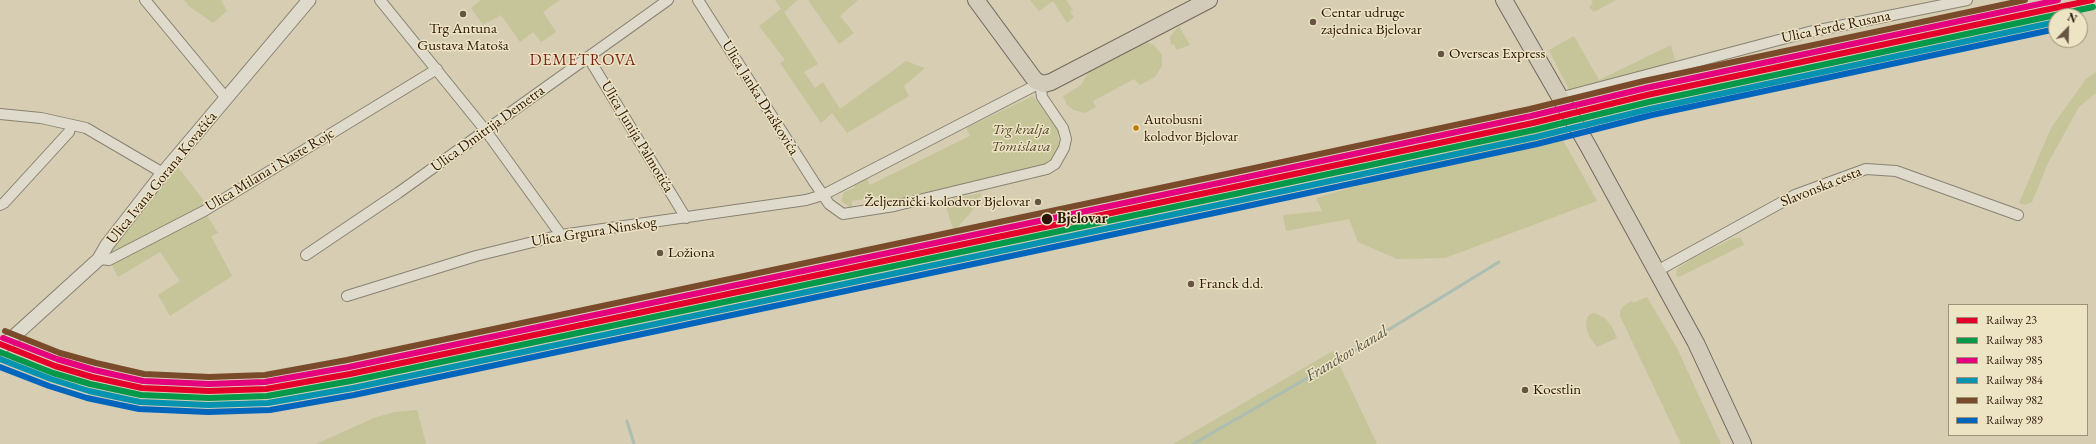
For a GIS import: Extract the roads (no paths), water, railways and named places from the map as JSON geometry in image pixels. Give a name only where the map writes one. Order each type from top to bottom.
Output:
[{"type":"main road","points":[[976,0],[1032,76],[1040,83],[1051,82],[1209,0]]},
{"type":"main road","points":[[1504,0],[1696,343],[1743,444]]},
{"type":"street","points":[[145,0],[226,98]]},
{"type":"street","name":"Ulica Ivana Gorana Kovačića","points":[[2,347],[99,260],[107,245],[163,173],[309,0]]},
{"type":"street","points":[[380,0],[486,131],[560,235]]},
{"type":"street","name":"Ulica Dmitrija Demetra","points":[[306,255],[398,193],[668,0]]},
{"type":"street","name":"Ulica Janka Draškovića","points":[[698,0],[823,195]]},
{"type":"street","name":"Ulica Ferde Rusana","points":[[1559,98],[1809,32],[1967,0]]},
{"type":"street","name":"Ulica Junija Palmotića","points":[[588,57],[686,218]]},
{"type":"street","name":"Ulica Milana i Naste Rojc","points":[[99,260],[109,260],[204,211],[437,69]]},
{"type":"street","points":[[1040,83],[1042,96],[1063,128],[1066,138],[1061,157],[1047,169],[981,186],[852,214],[843,214],[836,210],[823,195],[1040,83]]},
{"type":"street","points":[[0,114],[41,118],[86,128],[163,173]]},
{"type":"street","points":[[0,205],[4,203],[69,132],[71,125]]},
{"type":"street","name":"Slavonska cesta","points":[[1657,271],[1795,194],[1866,169],[1896,171],[2018,215]]},
{"type":"street","name":"Ulica Grgura Ninskog","points":[[347,296],[476,256],[560,235],[806,200],[823,195]]},
{"type":"waterway","name":"Franckov kanal","points":[[1193,444],[1349,354],[1499,262]]},
{"type":"waterway","points":[[627,421],[634,444]]},
{"type":"rail line","name":"982","points":[[5,331],[60,353],[144,374],[209,377],[265,375],[347,360],[1231,173],[1530,109],[1644,81],[2025,0]]},
{"type":"rail line","name":"985","points":[[3,338],[57,359],[94,370],[143,381],[209,384],[265,382],[349,367],[1233,180],[1531,116],[1646,88],[2058,0]]},
{"type":"rail line","name":"23","points":[[0,344],[55,366],[92,377],[142,388],[209,391],[266,389],[350,374],[1234,187],[1533,123],[1647,95],[2092,0]]},
{"type":"rail line","name":"983","points":[[0,352],[53,373],[90,384],[141,395],[209,398],[267,396],[351,381],[1235,194],[1534,130],[1649,102],[2093,7]]},
{"type":"rail line","name":"984","points":[[0,359],[51,379],[89,391],[140,402],[208,405],[268,403],[353,388],[1237,201],[1536,137],[1650,109],[2048,24]]},
{"type":"rail line","name":"989","points":[[0,367],[49,386],[87,398],[139,409],[208,412],[270,410],[354,395],[1238,208],[1537,144],[1652,115],[2048,31]]},
{"type":"place","name":"Trg Antuna Gustava Matoša","points":[[463,14]]},
{"type":"place","name":"Centar udruge zajednica Bjelovar","points":[[1313,22]]},
{"type":"place","name":"Overseas Express","points":[[1441,54]]},
{"type":"place","name":"Autobusni kolodvor Bjelovar","points":[[1136,128]]},
{"type":"place","name":"Željeznički kolodvor Bjelovar","points":[[1038,202]]},
{"type":"place","name":"Bjelovar","points":[[1047,219]]},
{"type":"place","name":"Ložiona","points":[[660,253]]},
{"type":"place","name":"Franck d.d.","points":[[1191,284]]},
{"type":"place","name":"Koestlin","points":[[1525,390]]},
{"type":"district","name":"DEMETROVA","points":[[583,61]]},
{"type":"park label","name":"Trg kralja Tomislava","points":[[1021,138]]}]
